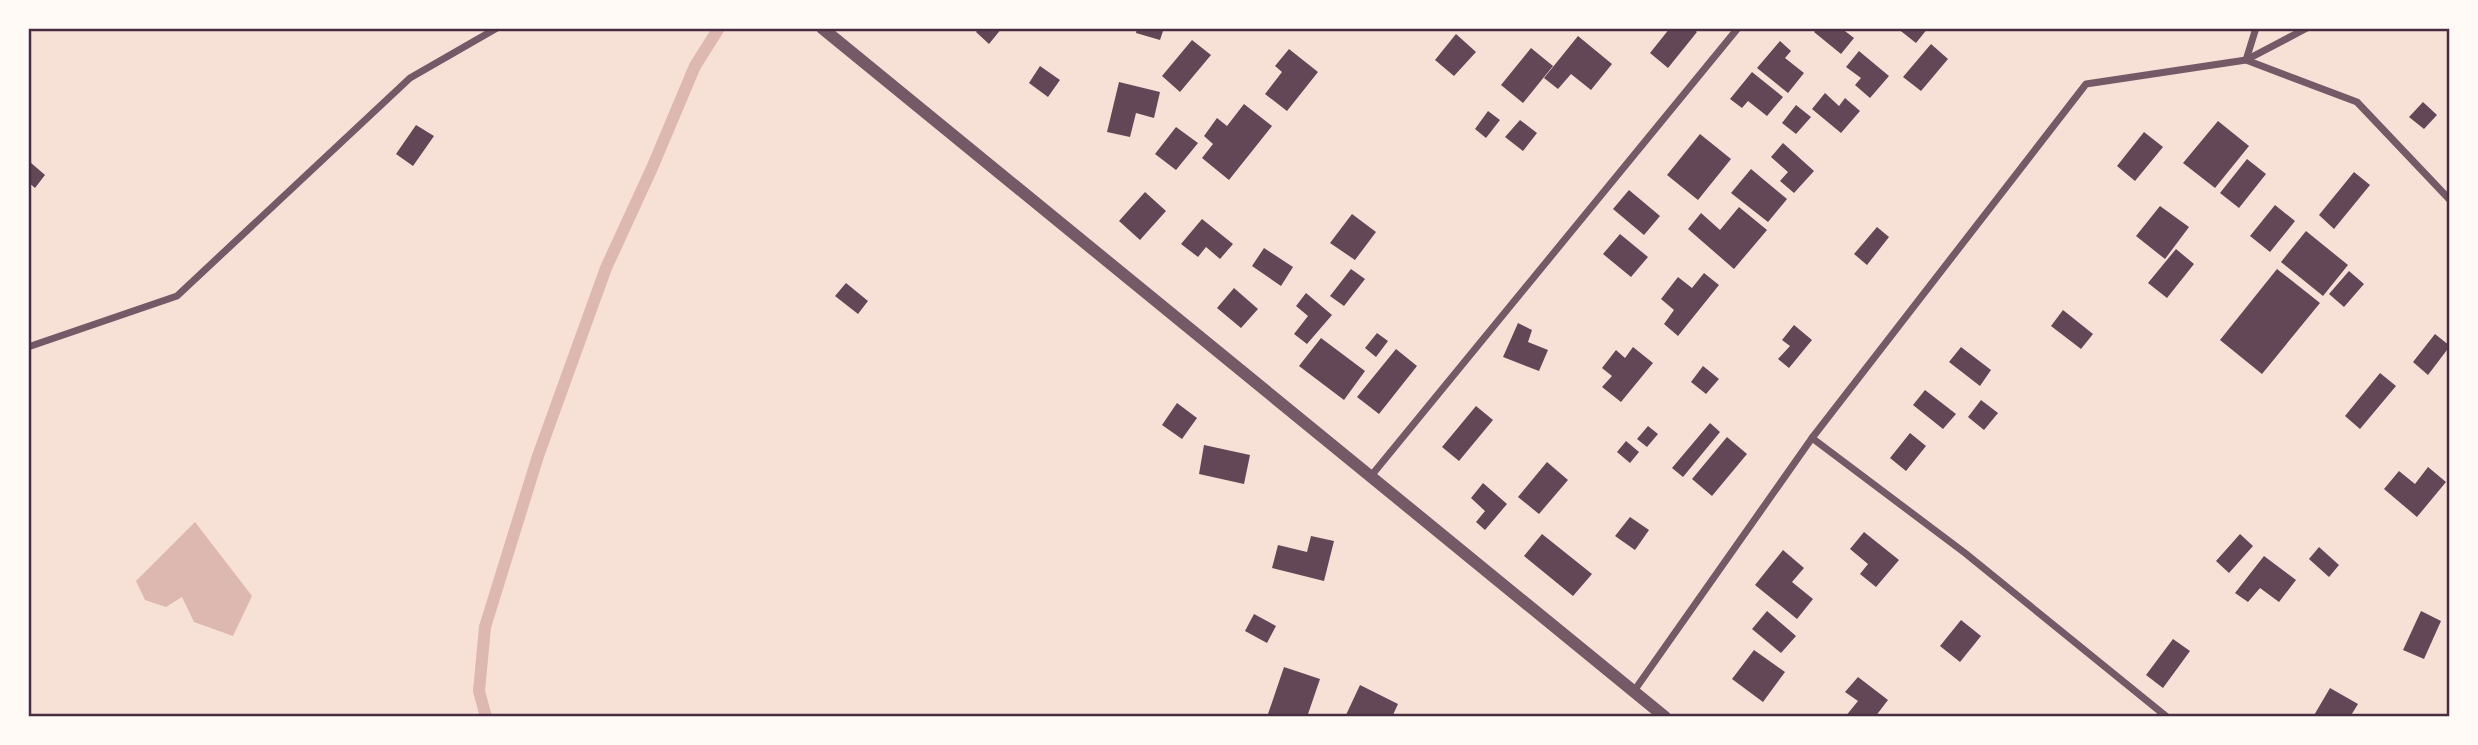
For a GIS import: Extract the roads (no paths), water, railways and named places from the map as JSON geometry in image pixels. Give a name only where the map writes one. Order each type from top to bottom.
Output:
[{"type":"street","points":[[28,347],[177,296],[410,78],[498,28]]},
{"type":"street","points":[[822,28],[1665,717]]},
{"type":"street","points":[[1371,476],[1738,28]]},
{"type":"street","points":[[2246,60],[2256,28]]},
{"type":"street","points":[[1634,691],[1812,438],[2086,83],[2246,60],[2307,28]]},
{"type":"street","points":[[2246,60],[2357,102],[2450,200]]},
{"type":"street","points":[[1812,438],[1965,553],[2167,717]]},
{"type":"waterway","points":[[486,717],[479,691],[485,627],[538,456],[606,268],[695,66],[719,28]]}]
